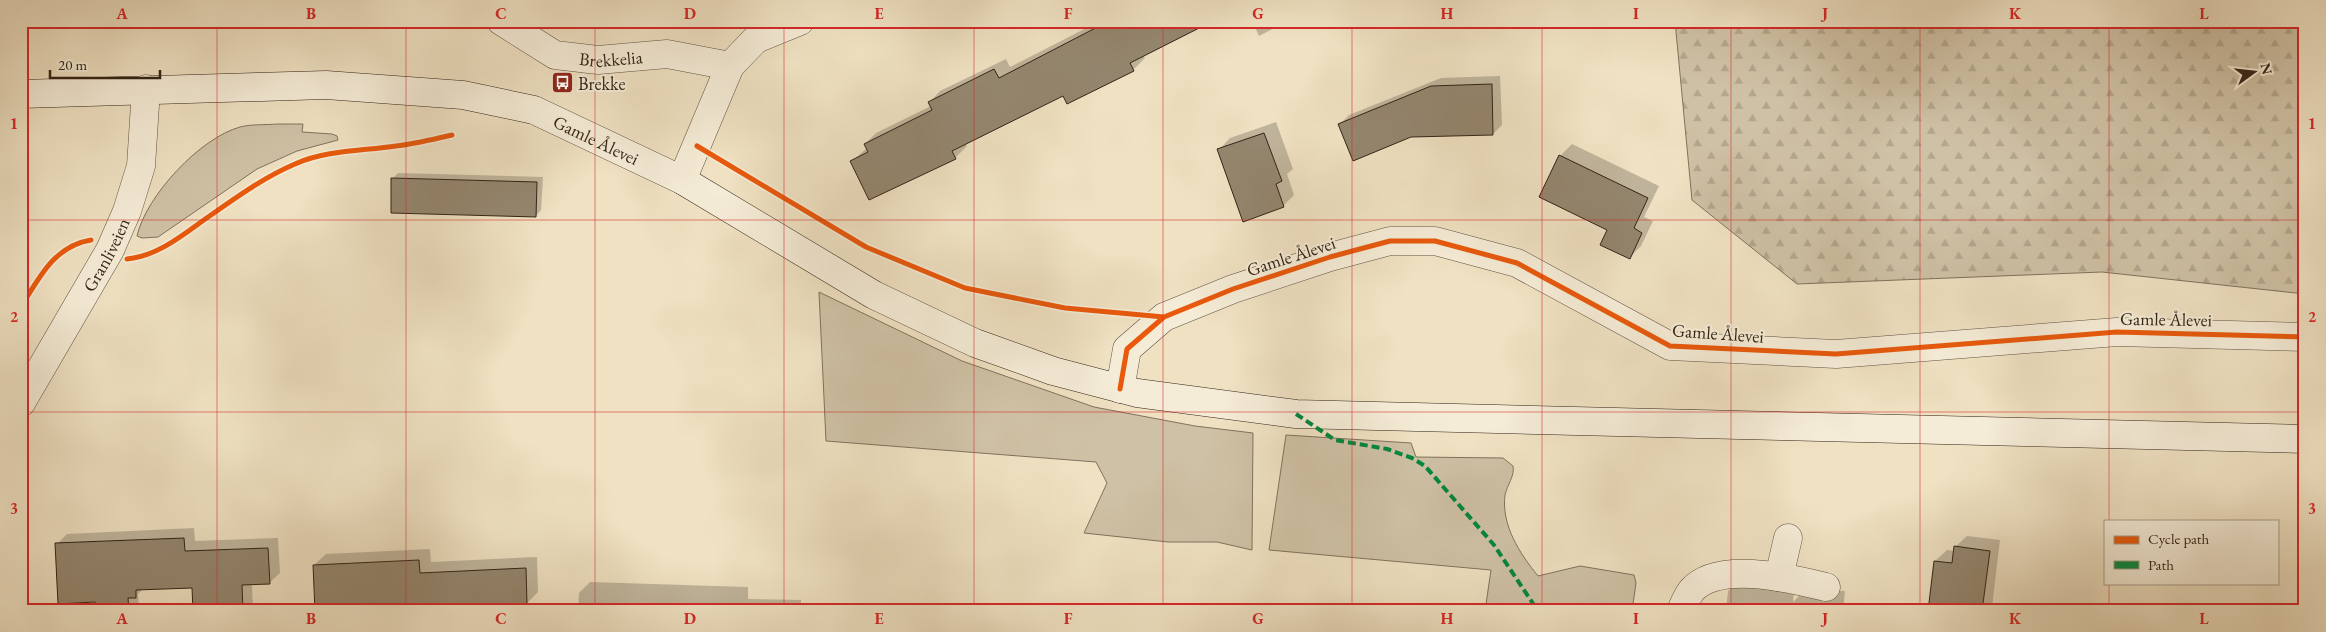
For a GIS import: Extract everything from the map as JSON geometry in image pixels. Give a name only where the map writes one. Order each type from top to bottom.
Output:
[{"type":"main road","name":"Brekkelia","points":[[501,21],[555,55],[598,60],[667,54],[730,66]]},
{"type":"main road","points":[[682,180],[730,66],[756,39],[800,21]]},
{"type":"main road","name":"Gamle Ålevei","points":[[21,94],[326,85],[463,95],[534,110],[682,180],[874,295],[975,343],[1053,371],[1137,393],[1296,414],[2305,439]]},
{"type":"main road","name":"Granliveien","points":[[21,403],[110,250],[127,211],[141,166],[146,90]]},
{"type":"main road","name":"Gamle Ålevei","points":[[1120,389],[1127,349],[1164,317],[1233,289],[1330,257],[1390,242],[1435,241],[1518,263],[1670,346],[1836,354],[2117,332],[2305,337]]},
{"type":"main road","points":[[1779,577],[1788,538]]},
{"type":"main road","points":[[1681,611],[1692,590],[1707,580],[1727,574],[1779,577],[1826,586]]},
{"type":"green space","points":[[1675,21],[2305,21],[2305,294],[2102,272],[1797,284],[1692,200]]},
{"type":"green space","points":[[303,124],[302,132],[332,134],[337,136],[338,140],[297,151],[257,169],[158,237],[142,238],[137,236],[142,220],[163,187],[192,156],[208,143],[224,133],[240,127]]},
{"type":"green space","points":[[819,292],[962,361],[1094,407],[1195,426],[1253,433],[1252,550],[1217,542],[1168,542],[1084,533],[1107,483],[1096,462],[826,441]]},
{"type":"green space","points":[[1286,435],[1411,443],[1416,457],[1503,458],[1513,466],[1513,473],[1505,495],[1506,517],[1509,528],[1519,549],[1538,576],[1580,566],[1634,575],[1636,583],[1632,611],[1485,611],[1491,570],[1269,550]]},
{"type":"building","points":[[1109,21],[1213,21],[1130,63],[1134,71],[1067,104],[1063,96],[952,151],[956,159],[869,200],[850,161],[868,152],[864,144],[932,110],[928,102],[994,69],[999,78]]},
{"type":"building","points":[[1492,84],[1493,135],[1411,137],[1353,161],[1338,124],[1431,86]]},
{"type":"building","points":[[1264,133],[1282,181],[1276,184],[1284,207],[1243,222],[1217,149]]},
{"type":"building","points":[[1559,155],[1648,198],[1634,228],[1642,233],[1630,259],[1600,245],[1607,230],[1539,197]]},
{"type":"building","points":[[391,178],[537,182],[536,217],[391,213]]},
{"type":"building","points":[[184,538],[185,551],[268,548],[270,584],[242,585],[243,611],[193,611],[192,588],[136,590],[136,598],[128,598],[129,611],[95,611],[95,602],[58,604],[55,543]]},
{"type":"building","points":[[1954,546],[1990,551],[1982,611],[1928,611],[1934,561],[1952,563]]},
{"type":"building","points":[[419,560],[420,573],[526,568],[527,605],[500,606],[500,611],[315,611],[313,565]]},
{"type":"marked path","points":[[1296,414],[1335,440],[1387,449],[1412,458],[1425,466],[1494,545],[1538,611]]},
{"type":"cycle path","points":[[127,259],[148,254],[167,245],[259,183],[307,159],[332,153],[410,144],[452,135]]},
{"type":"cycle path","points":[[697,146],[866,247],[965,288],[1065,308],[1164,317]]},
{"type":"cycle path","points":[[21,307],[41,275],[57,256],[78,243],[91,240]]},
{"type":"cycle path","points":[[1120,389],[1127,349],[1164,317],[1233,289],[1330,257],[1390,241],[1435,241],[1517,263],[1670,346],[1836,354],[2117,332],[2305,337]]},
{"type":"place","name":"Brekke","points":[[562,83]]}]
